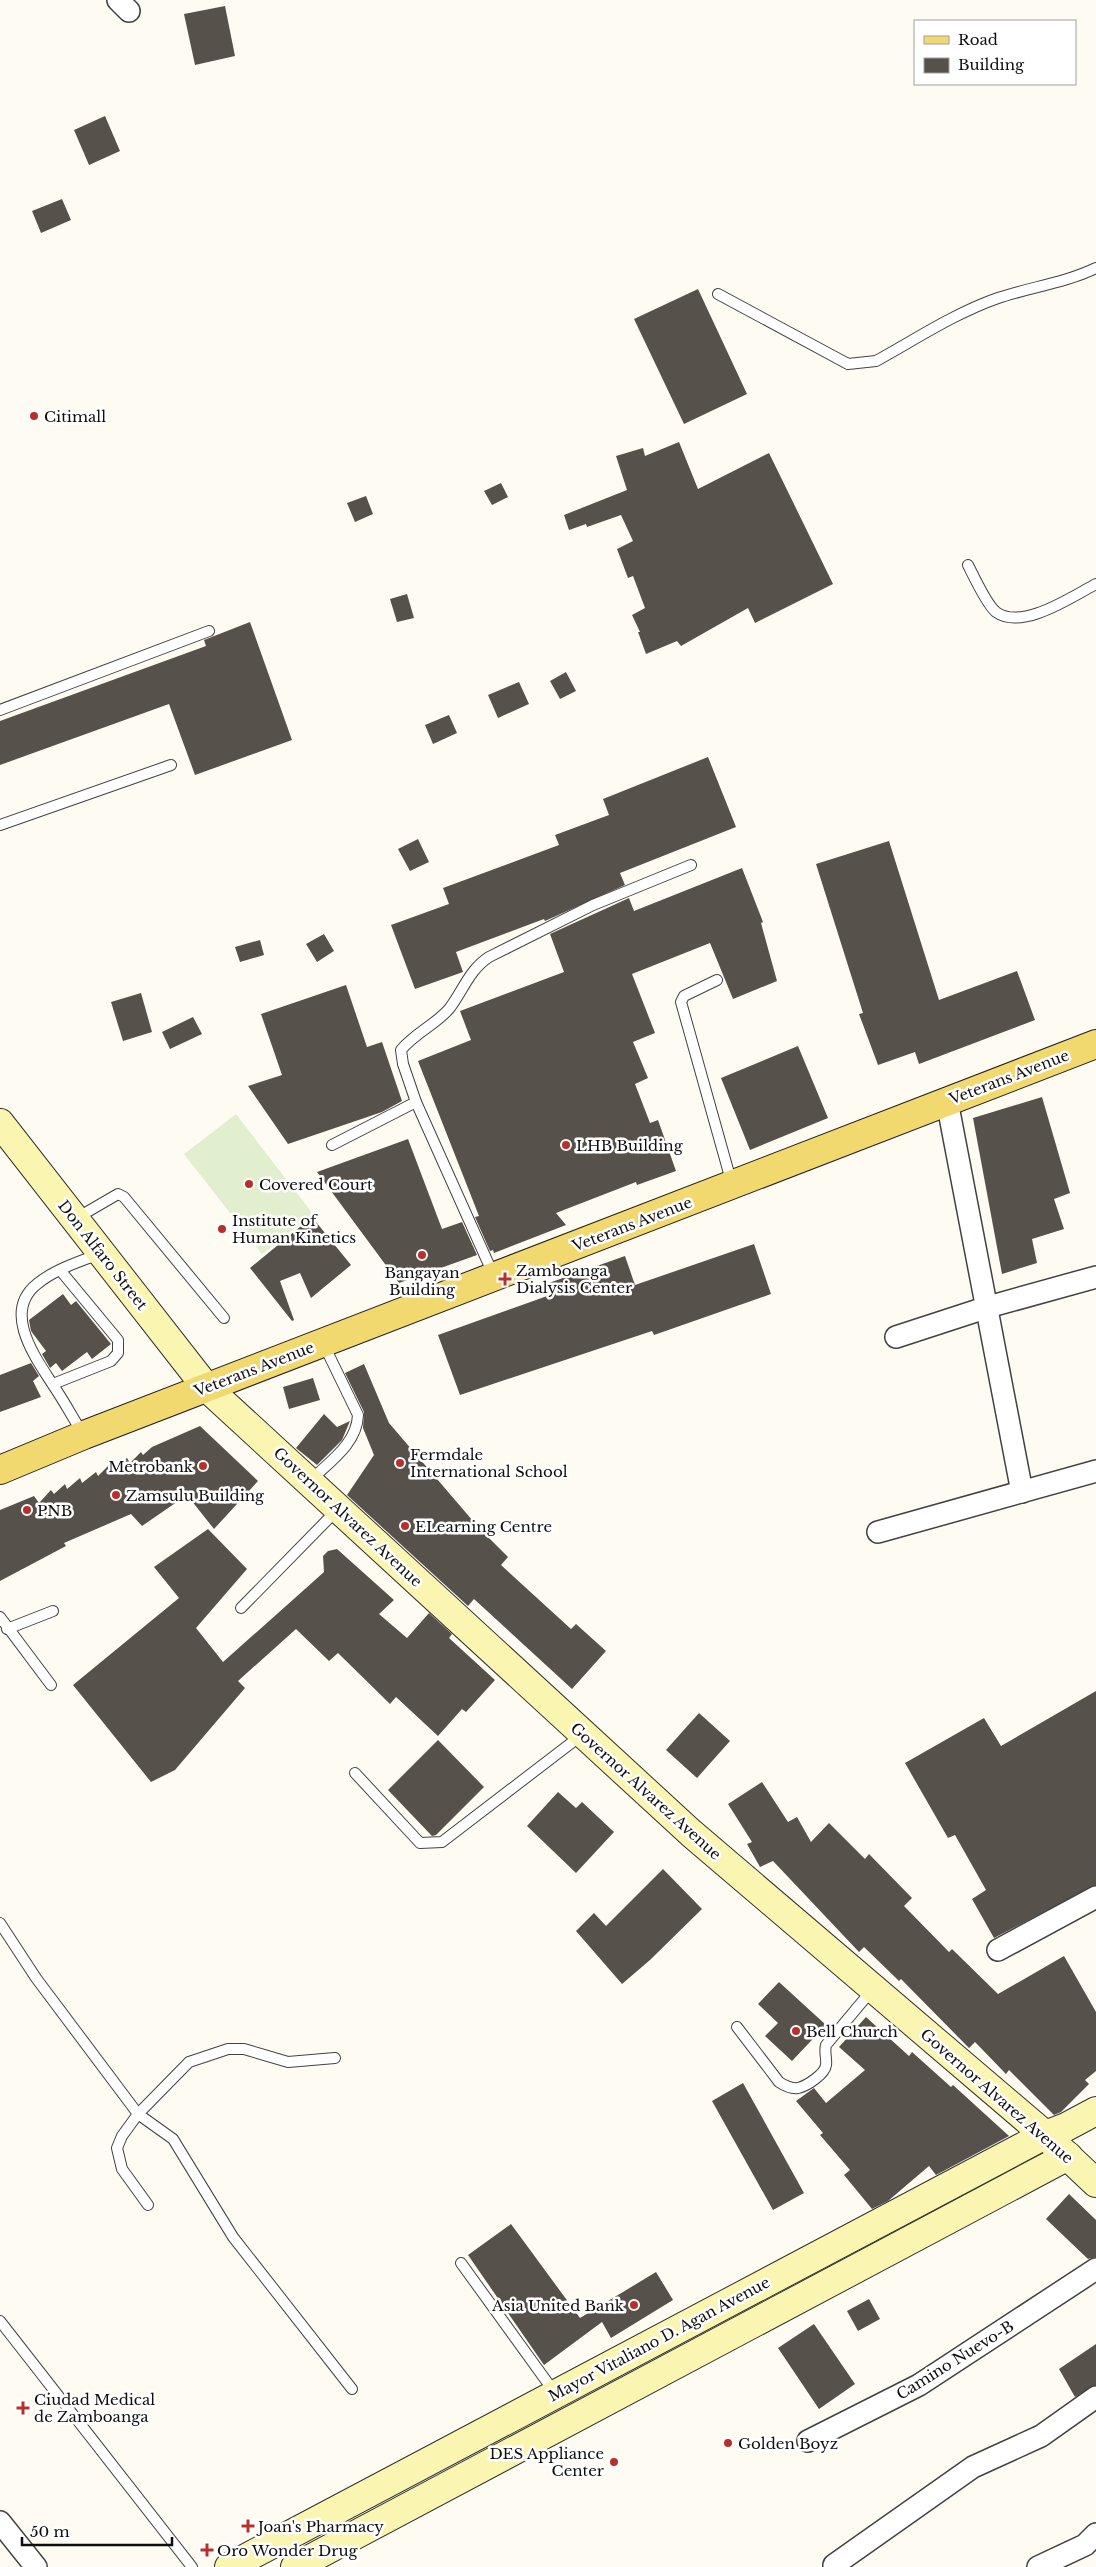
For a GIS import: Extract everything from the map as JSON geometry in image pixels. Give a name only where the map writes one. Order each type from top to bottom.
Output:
[{"type":"main road","name":"Veterans Avenue","points":[[0,1470],[84,1435],[323,1342],[1096,1044]]},
{"type":"main road","name":"Don Alfaro Street","points":[[0,1123],[206,1388]]},
{"type":"main road","name":"Governor Alvarez Avenue","points":[[206,1388],[691,1833],[1045,2135],[1096,2183]]},
{"type":"main road","name":"Mayor Vitaliano D. Agan Avenue","points":[[229,2567],[1045,2135],[1094,2113]]},
{"type":"main road","name":"Mayor Vitaliano D. Agan Avenue","points":[[296,2567],[1068,2156]]},
{"type":"main road","points":[[551,2396],[564,2426]]},
{"type":"street","points":[[947,1101],[1022,1492]]},
{"type":"street","points":[[896,1337],[988,1307],[1096,1277]]},
{"type":"street","points":[[878,1532],[1096,1471]]},
{"type":"street","points":[[998,1950],[1096,1897]]},
{"type":"street","name":"Camino Nuevo-B","points":[[808,2441],[920,2386],[1096,2269]]},
{"type":"street","points":[[834,2565],[973,2467],[1041,2436],[1096,2397]]},
{"type":"street","points":[[0,2522],[36,2567]]},
{"type":"street","points":[[1038,2567],[1085,2544],[1096,2534]]},
{"type":"lane","points":[[718,294],[848,364],[863,363],[876,361],[960,314],[979,306],[1024,290],[1073,279],[1096,268]]},
{"type":"lane","points":[[968,565],[995,611],[1007,617],[1030,617],[1096,584]]},
{"type":"lane","points":[[0,710],[209,631]]},
{"type":"lane","points":[[0,825],[171,765]]},
{"type":"lane","points":[[494,1277],[416,1102],[403,1064],[401,1050],[412,1037],[448,1010],[477,965],[593,905],[691,865]]},
{"type":"lane","points":[[717,980],[684,996],[681,1002],[733,1185]]},
{"type":"lane","points":[[332,1145],[416,1102]]},
{"type":"lane","points":[[75,1220],[118,1194],[124,1196],[224,1318]]},
{"type":"lane","points":[[84,1435],[35,1356],[23,1330],[21,1319],[27,1294],[38,1283],[60,1270],[101,1253]]},
{"type":"lane","points":[[53,1384],[112,1361],[118,1353],[118,1340],[60,1270]]},
{"type":"lane","points":[[309,1482],[354,1438],[358,1427],[358,1415],[323,1342]]},
{"type":"lane","points":[[241,1608],[338,1508]]},
{"type":"lane","points":[[7,1629],[53,1611]]},
{"type":"lane","points":[[0,1617],[7,1629],[51,1685]]},
{"type":"lane","points":[[355,1773],[420,1843],[442,1842],[583,1734]]},
{"type":"lane","points":[[0,1923],[36,1978],[138,2114],[173,2138],[233,2236],[352,2389]]},
{"type":"lane","points":[[737,2027],[779,2082],[788,2087],[798,2088],[807,2084],[824,2071],[826,2065],[826,2045],[873,1990]]},
{"type":"lane","points":[[148,2205],[122,2168],[117,2148],[122,2136],[138,2114],[189,2062],[213,2052],[228,2049],[244,2049],[288,2062],[335,2058]]},
{"type":"lane","points":[[461,2263],[551,2396]]},
{"type":"lane","points":[[0,2321],[192,2567]]},
{"type":"green space","name":"Covered Court","points":[[236,1114],[313,1214],[262,1254],[184,1154]]},
{"type":"building","points":[[225,6],[235,56],[195,65],[184,14]]},
{"type":"building","points":[[105,116],[120,151],[89,165],[74,130]]},
{"type":"building","points":[[62,199],[71,220],[41,233],[32,211]]},
{"type":"building","points":[[698,289],[747,394],[684,424],[634,319]]},
{"type":"building","points":[[679,442],[698,489],[769,453],[833,584],[755,623],[748,608],[681,646],[677,641],[646,654],[638,632],[640,632],[632,615],[645,608],[633,576],[628,578],[617,549],[633,541],[621,515],[587,527],[586,524],[569,530],[564,515],[627,490],[616,456],[643,448],[645,456]]},
{"type":"building","points":[[501,483],[508,497],[492,505],[484,491]]},
{"type":"building","points":[[366,496],[373,514],[355,522],[347,503]]},
{"type":"building","points":[[407,594],[414,618],[397,622],[390,599]]},
{"type":"building","points":[[250,622],[292,740],[195,775],[169,704],[0,765],[0,721],[206,646],[204,640]]},
{"type":"building","points":[[566,672],[576,691],[560,699],[550,681]]},
{"type":"building","points":[[519,682],[529,704],[498,718],[488,695]]},
{"type":"building","points":[[449,715],[457,733],[433,744],[425,725]]},
{"type":"building","points":[[708,757],[736,827],[620,873],[625,885],[545,921],[544,919],[456,952],[463,972],[415,989],[391,925],[449,904],[443,888],[559,845],[555,835],[609,815],[603,799]]},
{"type":"building","points":[[418,839],[429,862],[410,871],[398,849]]},
{"type":"building","points":[[889,841],[939,1000],[1017,971],[1035,1020],[919,1064],[915,1052],[878,1065],[859,1014],[863,1013],[816,864]]},
{"type":"building","points":[[742,868],[763,922],[761,923],[777,981],[733,999],[710,943],[632,974],[655,1033],[633,1042],[648,1078],[635,1084],[650,1123],[658,1120],[676,1171],[637,1185],[636,1182],[556,1213],[566,1225],[494,1253],[493,1250],[490,1251],[475,1217],[479,1216],[418,1061],[471,1040],[460,1011],[564,972],[550,934],[629,898],[634,911]]},
{"type":"building","points":[[324,934],[334,951],[317,962],[306,944]]},
{"type":"building","points":[[260,940],[264,955],[240,962],[235,947]]},
{"type":"building","points":[[346,985],[367,1047],[382,1042],[402,1101],[382,1112],[288,1144],[248,1086],[282,1075],[261,1014]]},
{"type":"building","points":[[141,993],[152,1032],[123,1041],[111,1002]]},
{"type":"building","points":[[193,1017],[202,1034],[170,1049],[162,1032]]},
{"type":"building","points":[[798,1046],[828,1118],[750,1150],[721,1078]]},
{"type":"building","points":[[1042,1097],[1070,1193],[1054,1199],[1064,1229],[1032,1239],[1037,1263],[1002,1274],[973,1118]]},
{"type":"building","points":[[408,1139],[442,1229],[462,1222],[477,1255],[399,1283],[317,1172]]},
{"type":"building","points":[[312,1217],[351,1265],[311,1298],[300,1273],[280,1281],[294,1320],[292,1321],[250,1268]]},
{"type":"building","points":[[754,1244],[771,1294],[654,1335],[652,1331],[460,1395],[438,1335],[550,1295],[546,1284],[625,1256],[635,1285]]},
{"type":"building","points":[[63,1294],[71,1305],[76,1301],[111,1344],[92,1359],[87,1352],[62,1371],[56,1363],[50,1368],[42,1354],[46,1351],[31,1331],[29,1320]]},
{"type":"building","points":[[31,1363],[39,1376],[33,1381],[41,1397],[0,1412],[0,1375]]},
{"type":"building","points":[[364,1364],[389,1423],[479,1528],[508,1557],[501,1565],[571,1629],[576,1624],[606,1651],[572,1689],[474,1599],[468,1606],[347,1495],[374,1455],[363,1428],[364,1412],[345,1373]]},
{"type":"building","points":[[313,1378],[320,1400],[289,1409],[283,1387]]},
{"type":"building","points":[[324,1414],[337,1427],[350,1421],[342,1440],[317,1465],[296,1448]]},
{"type":"building","points":[[200,1426],[258,1481],[214,1529],[187,1495],[142,1526],[131,1514],[64,1543],[66,1546],[0,1581],[0,1510],[34,1496],[39,1503],[51,1490],[54,1494],[65,1484],[67,1489],[80,1478],[82,1483],[96,1472],[98,1476],[110,1464],[112,1469],[127,1458],[130,1463],[141,1452],[143,1455],[152,1447]]},
{"type":"building","points":[[208,1529],[247,1569],[196,1628],[223,1662],[324,1572],[323,1556],[328,1551],[337,1549],[394,1600],[379,1614],[407,1638],[429,1613],[452,1634],[449,1638],[495,1680],[466,1712],[462,1709],[438,1736],[396,1697],[390,1704],[338,1653],[329,1661],[296,1629],[238,1681],[245,1688],[175,1770],[151,1782],[73,1685],[179,1598],[154,1567]]},
{"type":"building","points":[[1096,1691],[1096,1885],[994,1938],[972,1899],[986,1890],[955,1835],[948,1838],[905,1763],[984,1718],[1001,1746]]},
{"type":"building","points":[[699,1713],[730,1741],[697,1778],[666,1750]]},
{"type":"building","points":[[438,1740],[484,1787],[436,1835],[432,1836],[388,1790]]},
{"type":"building","points":[[762,1782],[788,1822],[797,1817],[811,1842],[829,1823],[865,1859],[869,1854],[912,1898],[904,1906],[949,1952],[952,1949],[998,1994],[1064,1956],[1096,2012],[1096,2071],[1085,2080],[1089,2084],[1061,2112],[1054,2115],[1009,2070],[1006,2074],[975,2042],[969,2048],[901,1979],[899,1981],[864,1947],[859,1952],[773,1861],[760,1867],[747,1844],[752,1842],[728,1804]]},
{"type":"building","points":[[558,1792],[576,1808],[582,1802],[614,1832],[576,1873],[527,1826]]},
{"type":"building","points":[[663,1869],[702,1909],[650,1960],[622,1984],[576,1931],[594,1913],[606,1926]]},
{"type":"building","name":"Bell Church","points":[[779,1982],[826,2025],[792,2061],[765,2036],[778,2023],[758,2004]]},
{"type":"building","points":[[866,2017],[909,2056],[912,2052],[951,2087],[953,2085],[1009,2136],[936,2175],[929,2166],[888,2201],[872,2209],[844,2175],[850,2170],[820,2135],[823,2133],[796,2101],[814,2088],[826,2103],[865,2070],[839,2047]]},
{"type":"building","points":[[743,2083],[804,2193],[773,2210],[712,2101]]},
{"type":"building","points":[[1069,2194],[1096,2220],[1096,2257],[1088,2259],[1046,2219]]},
{"type":"building","points":[[511,2224],[580,2318],[656,2272],[673,2300],[611,2338],[602,2322],[544,2365],[468,2255]]},
{"type":"building","points":[[869,2299],[880,2319],[858,2331],[847,2311]]},
{"type":"building","points":[[814,2324],[855,2384],[819,2409],[778,2348]]},
{"type":"building","points":[[1096,2344],[1096,2385],[1075,2397],[1059,2369]]},
{"type":"place","name":"Citimall","points":[[34,416]]},
{"type":"place","name":"LHB Building","points":[[566,1145]]},
{"type":"place","name":"Covered Court","points":[[249,1184]]},
{"type":"place","name":"Institute of Human Kinetics","points":[[222,1229]]},
{"type":"place","name":"Bangayan Building","points":[[422,1255]]},
{"type":"place","name":"Zamboanga Dialysis Center","points":[[505,1279]]},
{"type":"place","name":"Fermdale International School","points":[[400,1463]]},
{"type":"place","name":"Metrobank","points":[[203,1466]]},
{"type":"place","name":"Zamsulu Building","points":[[116,1495]]},
{"type":"place","name":"PNB","points":[[27,1510]]},
{"type":"place","name":"ELearning Centre","points":[[405,1526]]},
{"type":"place","name":"Bell Church","points":[[796,2031]]},
{"type":"place","name":"Asia United Bank","points":[[634,2305]]},
{"type":"place","name":"Ciudad Medical de Zamboanga","points":[[23,2408]]},
{"type":"place","name":"Golden Boyz","points":[[728,2443]]},
{"type":"place","name":"DES Appliance Center","points":[[614,2462]]},
{"type":"place","name":"Joan's Pharmacy","points":[[248,2526]]},
{"type":"place","name":"Oro Wonder Drug","points":[[207,2550]]}]
